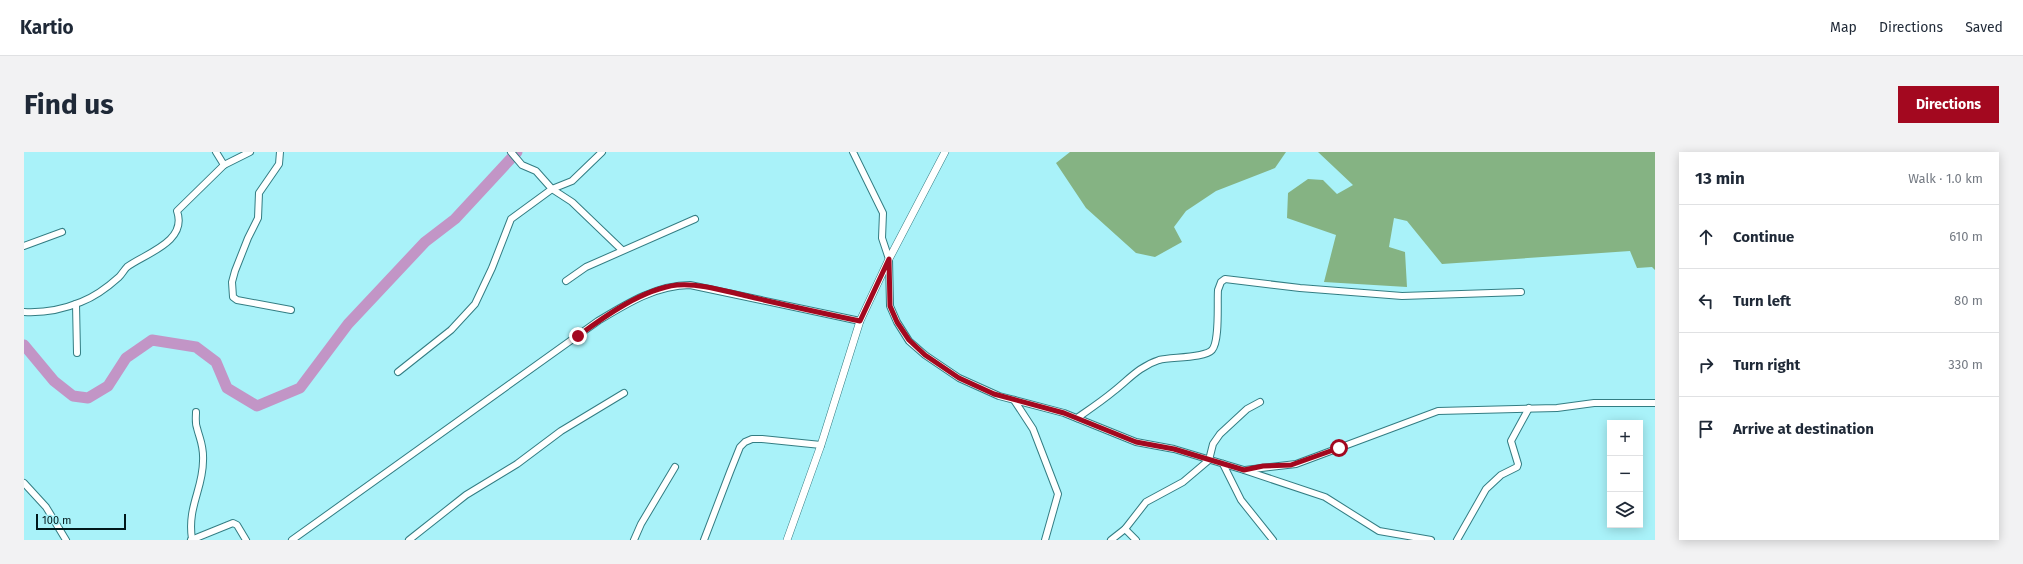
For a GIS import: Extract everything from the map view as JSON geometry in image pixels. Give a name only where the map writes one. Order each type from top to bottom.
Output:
[{"type":"street","points":[[216,152],[224,165]]},
{"type":"street","points":[[24,311],[45,311],[76,304],[103,289],[119,277],[126,268],[162,247],[178,228],[179,222],[177,211],[224,165],[250,152]]},
{"type":"street","points":[[280,152],[279,164],[259,193],[257,224],[245,244],[235,270],[232,291],[233,297],[237,300],[291,310]]},
{"type":"street","points":[[511,152],[522,165],[536,171],[552,189],[572,202],[622,250]]},
{"type":"street","points":[[398,372],[451,330],[468,314],[481,294],[511,219],[552,189],[572,181],[602,152]]},
{"type":"street","points":[[854,152],[883,213],[882,238],[889,259],[890,306],[897,322],[909,340],[925,355],[959,378],[994,394],[1052,409],[1136,442],[1174,449],[1325,497],[1379,531],[1431,540]]},
{"type":"street","points":[[786,540],[821,444],[860,321],[889,259],[945,152]]},
{"type":"street","points":[[566,281],[586,267],[695,219]]},
{"type":"street","points":[[24,246],[62,232]]},
{"type":"street","points":[[1076,418],[1093,407],[1147,365],[1164,359],[1203,354],[1212,350],[1215,346],[1218,290],[1220,282],[1225,279],[1295,287],[1402,296],[1520,292]]},
{"type":"street","points":[[292,540],[598,321],[648,294],[677,285],[690,285],[860,321]]},
{"type":"street","points":[[76,304],[77,353]]},
{"type":"street","points":[[409,540],[466,495],[517,464],[562,431],[624,393]]},
{"type":"street","points":[[1014,400],[1033,429],[1058,494],[1045,540]]},
{"type":"street","points":[[1110,540],[1125,528],[1146,502],[1183,482],[1209,460],[1213,444],[1220,434],[1247,409],[1260,402]]},
{"type":"street","points":[[1244,470],[1263,466],[1296,464],[1431,412],[1563,407],[1594,403],[1655,404]]},
{"type":"street","points":[[1457,540],[1486,489],[1501,475],[1517,467],[1518,464],[1511,440],[1529,408]]},
{"type":"street","points":[[196,412],[197,428],[202,440],[203,460],[190,521],[192,540],[233,523],[237,524],[246,540]]},
{"type":"street","points":[[704,540],[740,447],[745,442],[752,439],[762,438],[821,444]]},
{"type":"street","points":[[1223,464],[1241,500],[1273,540]]},
{"type":"street","points":[[634,540],[641,524],[675,467]]},
{"type":"street","points":[[24,483],[46,507],[66,540]]},
{"type":"street","points":[[1125,528],[1136,540]]},
{"type":"green space","points":[[1070,152],[1286,152],[1275,168],[1216,191],[1186,211],[1174,227],[1182,242],[1155,257],[1136,253],[1086,208],[1056,163]]},
{"type":"green space","points":[[1318,152],[1655,152],[1655,270],[1652,267],[1637,268],[1630,251],[1442,264],[1407,221],[1394,218],[1389,247],[1405,252],[1407,287],[1324,282],[1336,235],[1287,218],[1288,193],[1308,179],[1323,180],[1337,194],[1353,185]]},
{"type":"waterway","points":[[24,345],[54,381],[73,396],[88,398],[108,386],[126,358],[152,340],[196,347],[216,362],[227,388],[257,406],[300,388],[348,324],[425,242],[455,219],[517,152]]},
{"type":"route","points":[[578,336],[598,321],[634,300],[663,288],[677,285],[690,285],[860,321],[889,259],[889,300],[891,311],[909,340],[925,355],[959,378],[998,396],[1064,413],[1100,429],[1136,442],[1174,449],[1244,470],[1263,466],[1287,466],[1296,464],[1339,448]]}]
